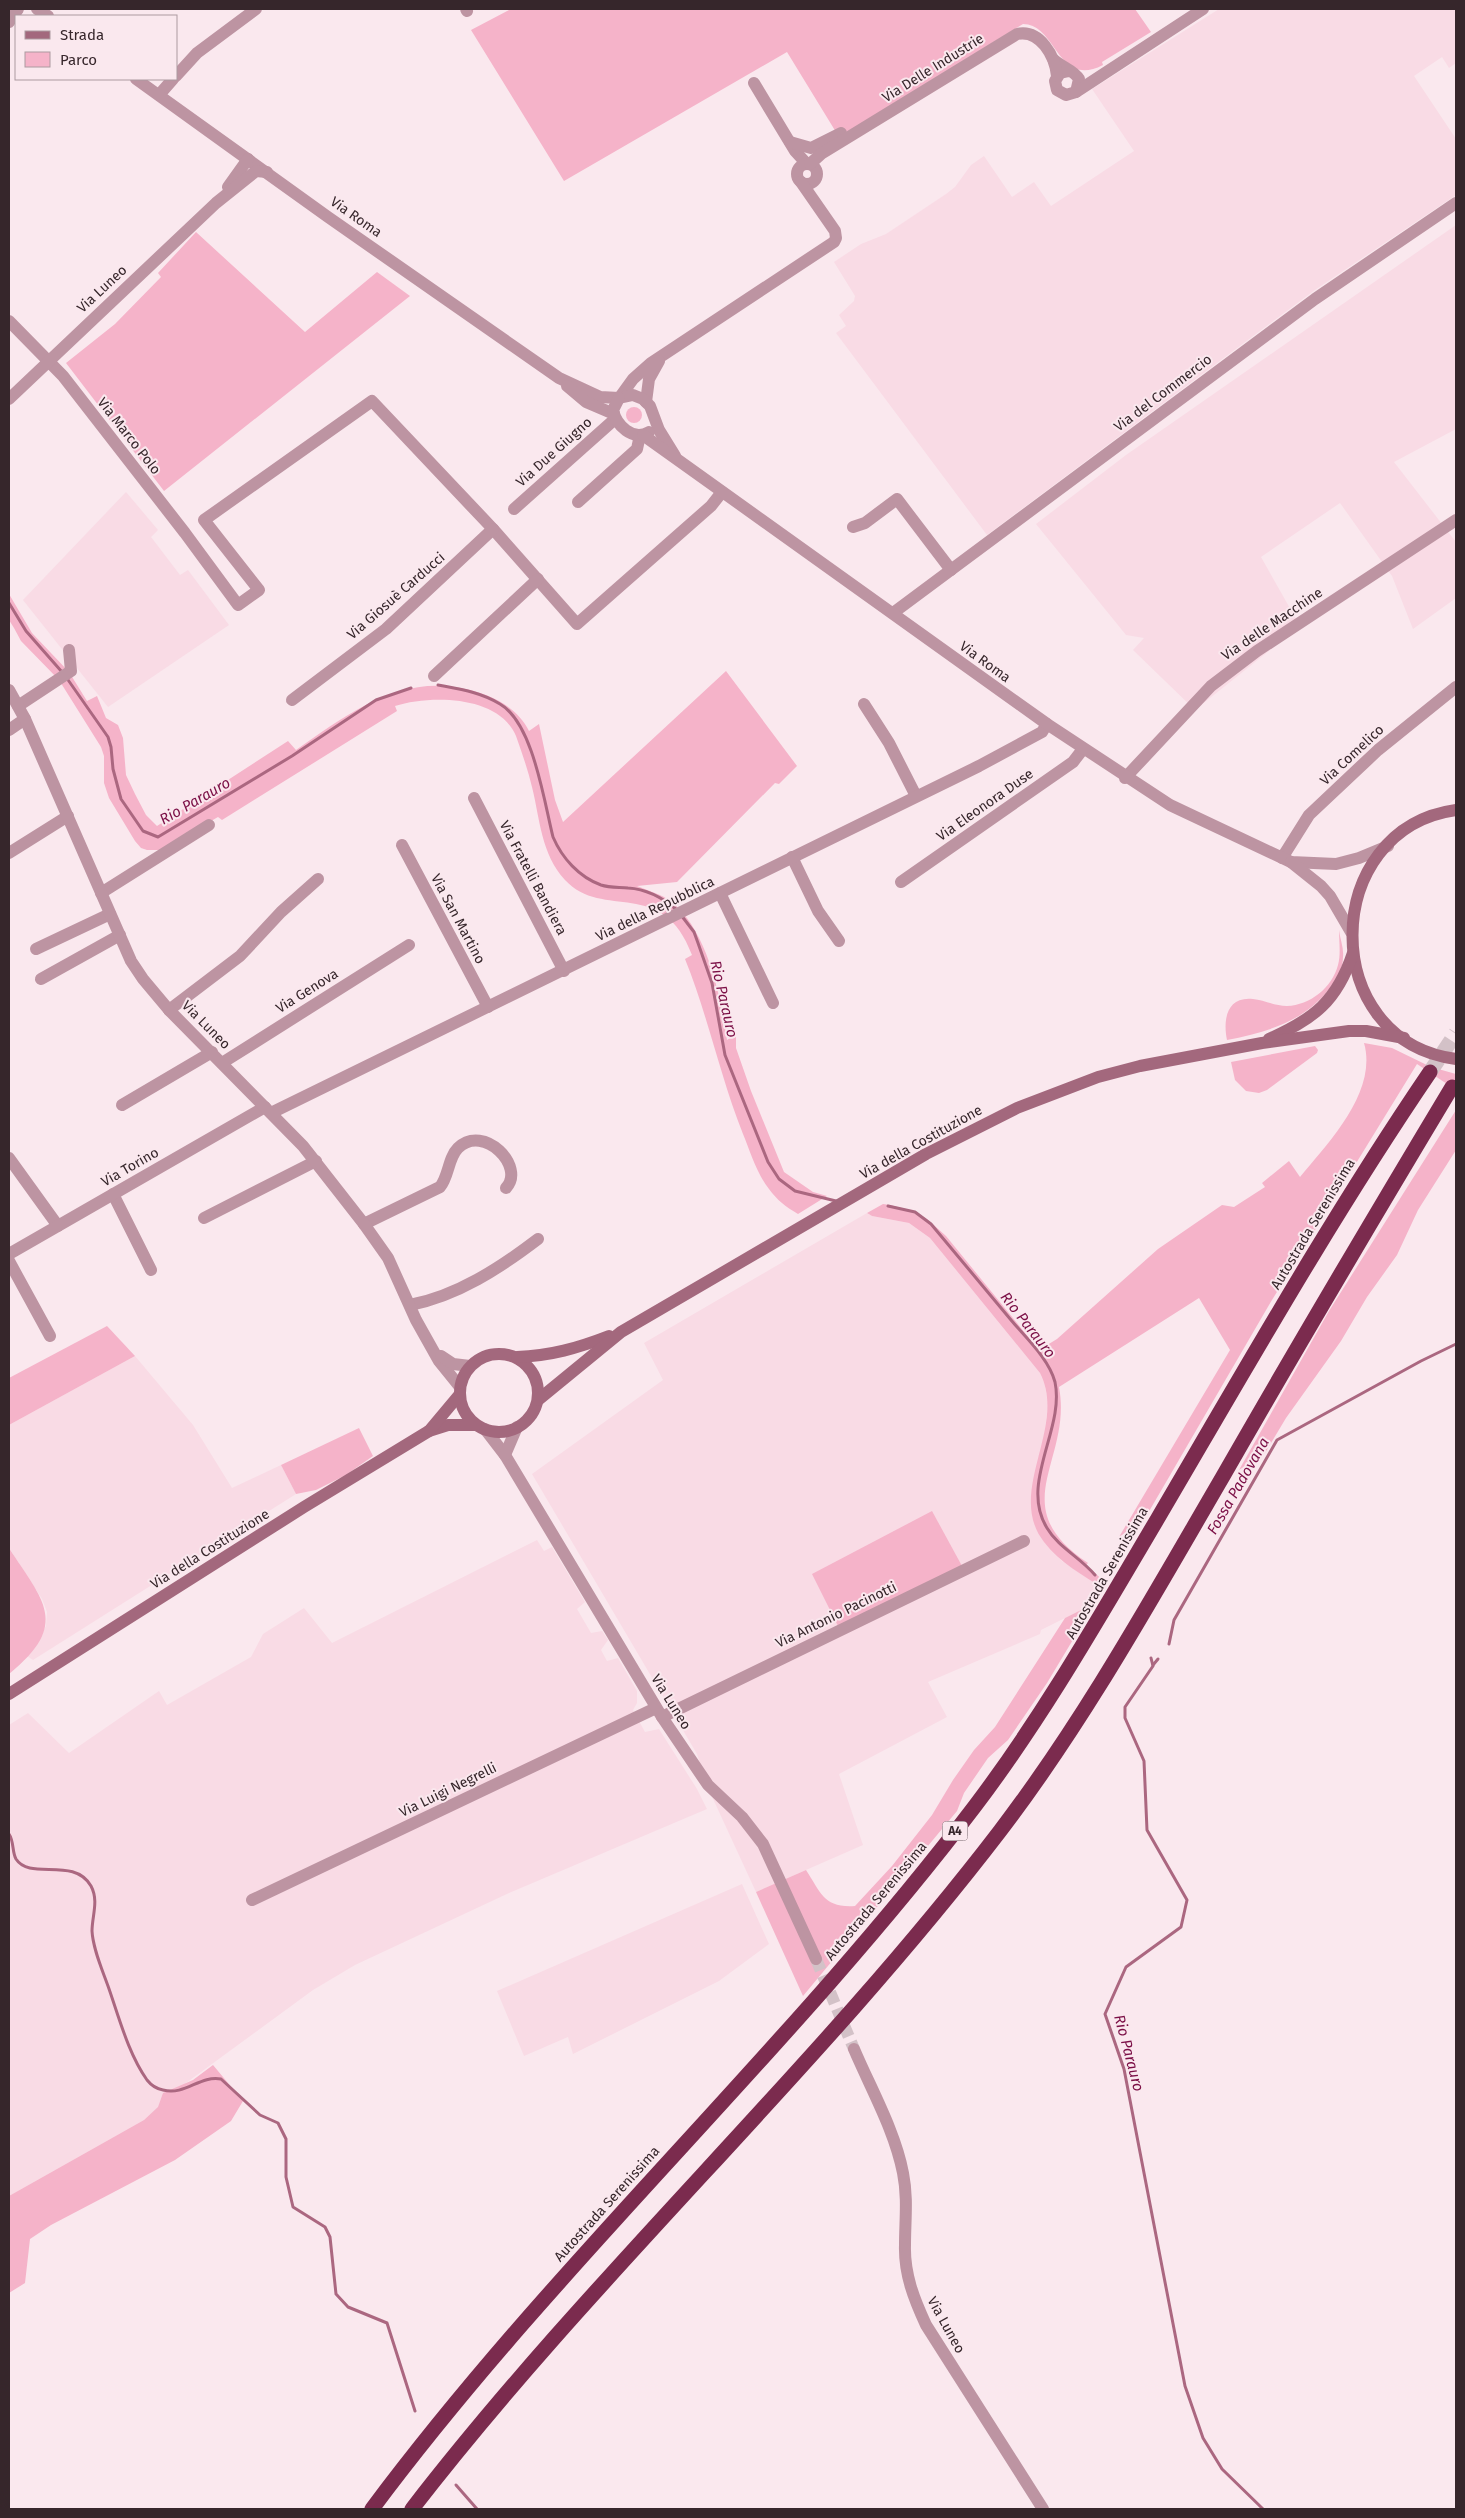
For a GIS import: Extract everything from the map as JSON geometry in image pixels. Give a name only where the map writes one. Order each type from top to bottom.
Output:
[{"type":"highway","name":"Autostrada Serenissima","points":[[372,2509],[469,2386],[617,2216],[874,1932],[975,1806],[1071,1666],[1308,1261],[1368,1162],[1430,1072]]},
{"type":"highway","name":"A4","points":[[412,2509],[532,2360],[901,1954],[1001,1830],[1096,1690],[1146,1609],[1339,1275],[1452,1088]]},
{"type":"main road","points":[[1455,810],[1418,822],[1388,846],[1373,863],[1362,883],[1353,910],[1351,932],[1353,953],[1362,986],[1369,1002],[1385,1022],[1404,1038],[1427,1050],[1456,1058]]},
{"type":"main road","points":[[1262,1043],[1294,1028],[1322,1008],[1345,976],[1353,953]]},
{"type":"main road","points":[[1262,1043],[1366,1030],[1404,1038]]},
{"type":"main road","name":"Via della Costituzione","points":[[538,1400],[620,1332],[926,1154],[1017,1108],[1060,1090],[1140,1066],[1262,1043]]},
{"type":"main road","name":"Via della Costituzione","points":[[517,1357],[552,1355],[572,1350],[620,1332]]},
{"type":"main road","points":[[492,1354],[505,1354],[517,1357],[535,1375],[538,1387],[538,1400],[533,1412],[525,1422],[517,1427],[501,1432],[481,1427],[464,1409],[460,1390],[470,1366],[480,1358],[492,1354]]},
{"type":"main road","name":"Via della Costituzione","points":[[429,1431],[460,1390]]},
{"type":"main road","name":"Via della Costituzione","points":[[9,1694],[304,1506],[429,1431],[448,1425],[481,1427]]},
{"type":"street","points":[[9,22],[18,9]]},
{"type":"street","points":[[178,74],[197,53],[256,9]]},
{"type":"street","points":[[1076,92],[1102,73],[1203,9]]},
{"type":"street","name":"Via Delle Industrie","points":[[815,200],[809,169],[827,151],[1017,34],[1027,34],[1039,38],[1051,57],[1057,76],[1055,85],[1061,94],[1066,95],[1076,92]]},
{"type":"street","name":"Via Delle Industrie","points":[[1051,57],[1071,72]]},
{"type":"street","points":[[1057,76],[1060,73],[1071,72],[1090,75],[1102,73]]},
{"type":"street","points":[[1071,72],[1079,84],[1076,92]]},
{"type":"street","name":"Via Roma","points":[[138,80],[560,378],[586,402],[614,416],[622,428],[641,435],[678,460],[1125,778],[1187,814],[1286,860]]},
{"type":"street","points":[[160,95],[173,80]]},
{"type":"street","points":[[614,416],[614,405],[632,379],[664,354],[834,242],[836,233],[801,182],[808,184],[809,169],[792,146],[754,83]]},
{"type":"street","points":[[792,146],[811,148],[843,132],[856,133]]},
{"type":"street","name":"Via Luneo","points":[[216,203],[248,159]]},
{"type":"street","name":"Via Luneo","points":[[9,399],[49,359],[216,203],[254,172],[267,172]]},
{"type":"street","name":"Via del Commercio","points":[[893,613],[1315,299],[1456,203]]},
{"type":"street","name":"Via Marco Polo","points":[[9,321],[49,359],[185,533],[238,605],[259,590],[204,520]]},
{"type":"street","points":[[646,402],[647,386],[654,368],[664,354]]},
{"type":"street","name":"Via Roma","points":[[560,378],[600,397],[620,398],[633,395],[646,402],[664,441],[678,460]]},
{"type":"street","points":[[632,379],[647,386]]},
{"type":"street","points":[[185,533],[372,401],[493,529],[577,624],[711,506],[722,492]]},
{"type":"street","name":"Via Due Giugno","points":[[514,509],[614,416]]},
{"type":"street","points":[[578,502],[636,449],[641,435],[651,430],[655,418]]},
{"type":"street","points":[[853,527],[864,523],[897,499],[951,570]]},
{"type":"street","name":"Via delle Macchine","points":[[1125,778],[1211,686],[1257,651],[1456,520]]},
{"type":"street","name":"Via Giosuè Carducci","points":[[292,700],[386,629],[493,529]]},
{"type":"street","points":[[434,676],[538,579]]},
{"type":"street","points":[[18,706],[65,675],[69,650]]},
{"type":"street","name":"Via Comelico","points":[[1286,860],[1309,815],[1378,750],[1456,687]]},
{"type":"street","name":"Via Luneo","points":[[9,690],[25,719],[131,961],[143,979],[170,1010],[316,1161],[388,1258],[410,1306],[439,1361],[460,1390]]},
{"type":"street","points":[[864,704],[889,743],[916,796]]},
{"type":"street","points":[[9,730],[25,719]]},
{"type":"street","name":"Via della Repubblica","points":[[268,1110],[564,971],[979,766],[1042,732],[1047,724]]},
{"type":"street","name":"Via Eleonora Duse","points":[[901,882],[1074,762],[1083,749]]},
{"type":"street","name":"Via Fratelli Bandiera","points":[[474,798],[564,971]]},
{"type":"street","points":[[9,853],[68,816]]},
{"type":"street","points":[[101,893],[209,825]]},
{"type":"street","name":"Via San Martino","points":[[402,845],[488,1007]]},
{"type":"street","points":[[1286,860],[1336,864],[1359,858],[1388,846]]},
{"type":"street","points":[[792,857],[818,911],[839,941]]},
{"type":"street","points":[[1286,860],[1321,886],[1330,896],[1351,932]]},
{"type":"street","points":[[170,1010],[240,956],[281,912],[318,880]]},
{"type":"street","points":[[720,893],[773,1003]]},
{"type":"street","points":[[36,949],[110,914]]},
{"type":"street","points":[[41,979],[120,936]]},
{"type":"street","name":"Via Genova","points":[[222,1063],[409,945]]},
{"type":"street","points":[[122,1105],[212,1052]]},
{"type":"street","name":"Via Torino","points":[[9,1254],[113,1194],[268,1110]]},
{"type":"street","points":[[364,1224],[440,1187],[453,1154],[470,1141],[484,1141],[498,1150],[512,1174],[512,1179],[506,1188]]},
{"type":"street","points":[[9,1158],[58,1226]]},
{"type":"street","points":[[204,1218],[316,1161]]},
{"type":"street","points":[[113,1194],[151,1270]]},
{"type":"street","points":[[410,1306],[469,1284],[511,1260],[538,1239]]},
{"type":"street","points":[[9,1260],[50,1336]]},
{"type":"street","name":"Via Luneo","points":[[433,1349],[453,1364],[470,1366]]},
{"type":"street","name":"Via Luneo","points":[[481,1427],[505,1455],[659,1712],[707,1784],[742,1817],[763,1844],[816,1959]]},
{"type":"street","points":[[505,1455],[517,1427]]},
{"type":"street","name":"Via Antonio Pacinotti","points":[[659,1712],[1024,1541]]},
{"type":"street","name":"Via Luigi Negrelli","points":[[252,1900],[659,1712]]},
{"type":"street","name":"Via Luneo","points":[[854,2049],[896,2147],[903,2173],[908,2206],[905,2245],[906,2268],[912,2296],[928,2329],[1043,2509]]},
{"type":"shaded area","points":[[1219,9],[1456,9],[1456,63],[1449,68],[1442,57],[1414,76],[1456,139],[1456,195],[1315,290],[987,535],[836,333],[846,326],[839,315],[854,301],[855,296],[834,262],[861,244],[886,234],[946,194],[955,187],[971,165],[984,156],[1012,197],[1034,182],[1051,206],[1134,151],[1092,89]]},
{"type":"shaded area","points":[[1456,225],[1456,429],[1394,462],[1456,542],[1456,598],[1413,629],[1392,576],[1340,503],[1261,557],[1300,626],[1195,710],[1133,650],[1144,638],[1126,635],[1036,524],[1126,455]]},
{"type":"shaded area","points":[[126,492],[158,530],[151,537],[180,575],[188,570],[229,625],[108,707],[23,600]]},
{"type":"shaded area","points":[[867,1213],[872,1216],[909,1223],[930,1238],[1040,1373],[1045,1385],[1048,1404],[1044,1440],[1032,1492],[1033,1518],[1041,1538],[1062,1561],[1104,1589],[1095,1603],[1041,1630],[1040,1634],[928,1682],[947,1717],[839,1774],[863,1845],[756,1892],[708,1788],[697,1754],[532,1474],[663,1380],[644,1343]]},
{"type":"shaded area","points":[[135,1356],[193,1425],[232,1488],[281,1465],[296,1494],[33,1660],[27,1656],[46,1626],[47,1612],[42,1599],[9,1548],[9,1425]]},
{"type":"shaded area","points":[[537,1540],[544,1551],[552,1547],[585,1602],[577,1609],[591,1633],[602,1631],[608,1640],[601,1650],[607,1661],[618,1658],[637,1691],[637,1703],[633,1710],[645,1732],[659,1729],[697,1789],[707,1809],[509,1893],[355,1965],[313,1990],[186,2083],[144,2120],[9,2196],[9,1725],[28,1713],[69,1753],[159,1691],[167,1705],[251,1657],[263,1634],[304,1608],[332,1643]]},
{"type":"shaded area","points":[[742,1884],[769,1944],[719,1981],[573,2054],[568,2037],[524,2056],[497,1991]]},
{"type":"green space","points":[[511,9],[1135,9],[1151,32],[1102,62],[1103,65],[1088,70],[1076,69],[1066,63],[1043,34],[1034,27],[1023,24],[839,137],[787,52],[564,181],[471,30]]},
{"type":"green space","points":[[196,232],[305,332],[377,272],[410,296],[164,491],[66,363],[115,324],[161,277],[158,273]]},
{"type":"green space","points":[[634,407],[640,409],[642,415],[640,421],[634,423],[628,421],[626,415],[628,409]]},
{"type":"green space","points":[[9,594],[32,633],[69,672],[87,701],[97,696],[106,718],[118,725],[123,738],[126,775],[146,815],[157,826],[288,741],[296,750],[340,720],[385,696],[408,689],[433,686],[458,688],[493,698],[516,714],[529,731],[539,724],[555,800],[563,822],[726,671],[797,766],[779,784],[775,783],[677,882],[637,886],[672,902],[684,914],[695,930],[710,965],[716,985],[727,1040],[736,1034],[736,1048],[751,1091],[784,1172],[813,1192],[827,1196],[798,1214],[779,1200],[765,1183],[754,1162],[727,1090],[701,1002],[685,959],[692,955],[680,931],[665,916],[649,907],[597,898],[580,892],[565,880],[557,870],[546,848],[525,761],[516,736],[507,722],[495,712],[462,702],[444,700],[426,700],[395,706],[397,711],[222,820],[218,817],[161,850],[147,850],[141,848],[135,841],[109,798],[104,783],[104,756],[101,747],[59,680],[21,641],[9,620]]},
{"type":"green space","points":[[1339,930],[1343,950],[1342,966],[1335,981],[1320,1000],[1284,1024],[1227,1040],[1226,1018],[1228,1011],[1237,1001],[1253,999],[1287,1006],[1312,999],[1319,994],[1331,981],[1338,965],[1340,952]]},
{"type":"green space","points":[[1364,1043],[1392,1048],[1431,1067],[1456,1074],[1456,1090],[1417,1064],[1269,1305],[1144,1520],[1119,1537],[1230,1350],[1199,1298],[1059,1387],[1061,1413],[1046,1481],[1045,1502],[1049,1522],[1063,1542],[1088,1563],[1086,1565],[1107,1584],[1104,1589],[1057,1556],[1044,1542],[1034,1523],[1031,1502],[1033,1481],[1047,1415],[1047,1394],[1040,1373],[930,1238],[909,1223],[872,1216],[867,1213],[883,1204],[914,1211],[927,1219],[946,1236],[1039,1350],[1057,1339],[1158,1249],[1222,1205],[1234,1207],[1265,1187],[1262,1183],[1289,1161],[1300,1177],[1336,1133],[1348,1116],[1357,1098],[1364,1080],[1366,1061]]},
{"type":"green space","points":[[1315,1046],[1318,1050],[1317,1053],[1267,1090],[1259,1093],[1246,1091],[1235,1080],[1231,1062]]},
{"type":"green space","points":[[1456,1110],[1456,1150],[1418,1210],[1397,1255],[1367,1297],[1341,1341],[1286,1418],[1265,1453],[1239,1470],[1329,1311]]},
{"type":"green space","points":[[107,1326],[135,1356],[9,1425],[9,1378]]},
{"type":"green space","points":[[359,1428],[373,1456],[346,1475],[316,1490],[296,1494],[281,1465]]},
{"type":"green space","points":[[932,1511],[962,1566],[838,1626],[812,1574]]},
{"type":"green space","points":[[9,1548],[40,1598],[45,1612],[45,1626],[40,1641],[28,1656],[9,1674]]},
{"type":"green space","points":[[1095,1603],[1047,1683],[1008,1740],[988,1758],[964,1793],[957,1811],[803,1996],[756,1892],[806,1870],[820,1892],[830,1902],[845,1906],[855,1906],[892,1866],[932,1815],[974,1750],[995,1727],[1065,1618]]},
{"type":"green space","points":[[213,2065],[243,2101],[231,2121],[175,2160],[51,2225],[30,2239],[25,2283],[9,2293],[9,2196],[144,2120],[158,2107],[163,2093],[193,2080]]},
{"type":"waterway","name":"Rio Parauro","points":[[9,603],[26,631],[62,672]]},
{"type":"waterway","name":"Rio Parauro","points":[[66,677],[108,737],[113,769],[121,799],[143,831],[158,837],[292,756],[376,700],[411,688]]},
{"type":"waterway","name":"Rio Parauro","points":[[438,685],[470,692],[493,700],[511,714],[521,728],[536,764],[553,837],[561,852],[572,866],[593,882],[611,887],[648,892],[677,910]]},
{"type":"waterway","name":"Rio Parauro","points":[[681,915],[694,932],[698,943],[712,983],[725,1055],[768,1162],[779,1179],[795,1191],[836,1201]]},
{"type":"waterway","name":"Rio Parauro","points":[[888,1206],[915,1212],[931,1224],[1048,1365],[1055,1382],[1056,1400],[1054,1418],[1040,1474],[1038,1493],[1040,1511],[1052,1535],[1095,1575]]},
{"type":"waterway","name":"Fossa Padovana","points":[[1169,1644],[1174,1620],[1277,1440],[1421,1361],[1456,1344]]},
{"type":"waterway","name":"Rio Parauro","points":[[1151,1658],[1153,1666],[1125,1707],[1125,1718],[1144,1761],[1147,1830],[1187,1900],[1181,1927],[1126,1967],[1105,2014],[1124,2069],[1185,2386],[1203,2438],[1222,2469],[1263,2509]]},
{"type":"waterway","name":"Fossa Padovana","points":[[1153,1665],[1158,1659]]},
{"type":"waterway","points":[[9,1834],[16,1859],[23,1865],[31,1868],[74,1872],[83,1877],[91,1886],[95,1897],[92,1931],[96,1952],[129,2047],[149,2082],[159,2089],[171,2091],[206,2080],[221,2079],[260,2115],[278,2123],[286,2139],[286,2177],[293,2207],[325,2227],[330,2237],[336,2294],[348,2307],[387,2323],[415,2411]]},
{"type":"waterway","points":[[456,2485],[477,2509]]},
{"type":"tunnel","points":[[1430,1072],[1456,1033]]},
{"type":"tunnel","points":[[816,1959],[854,2049]]}]
